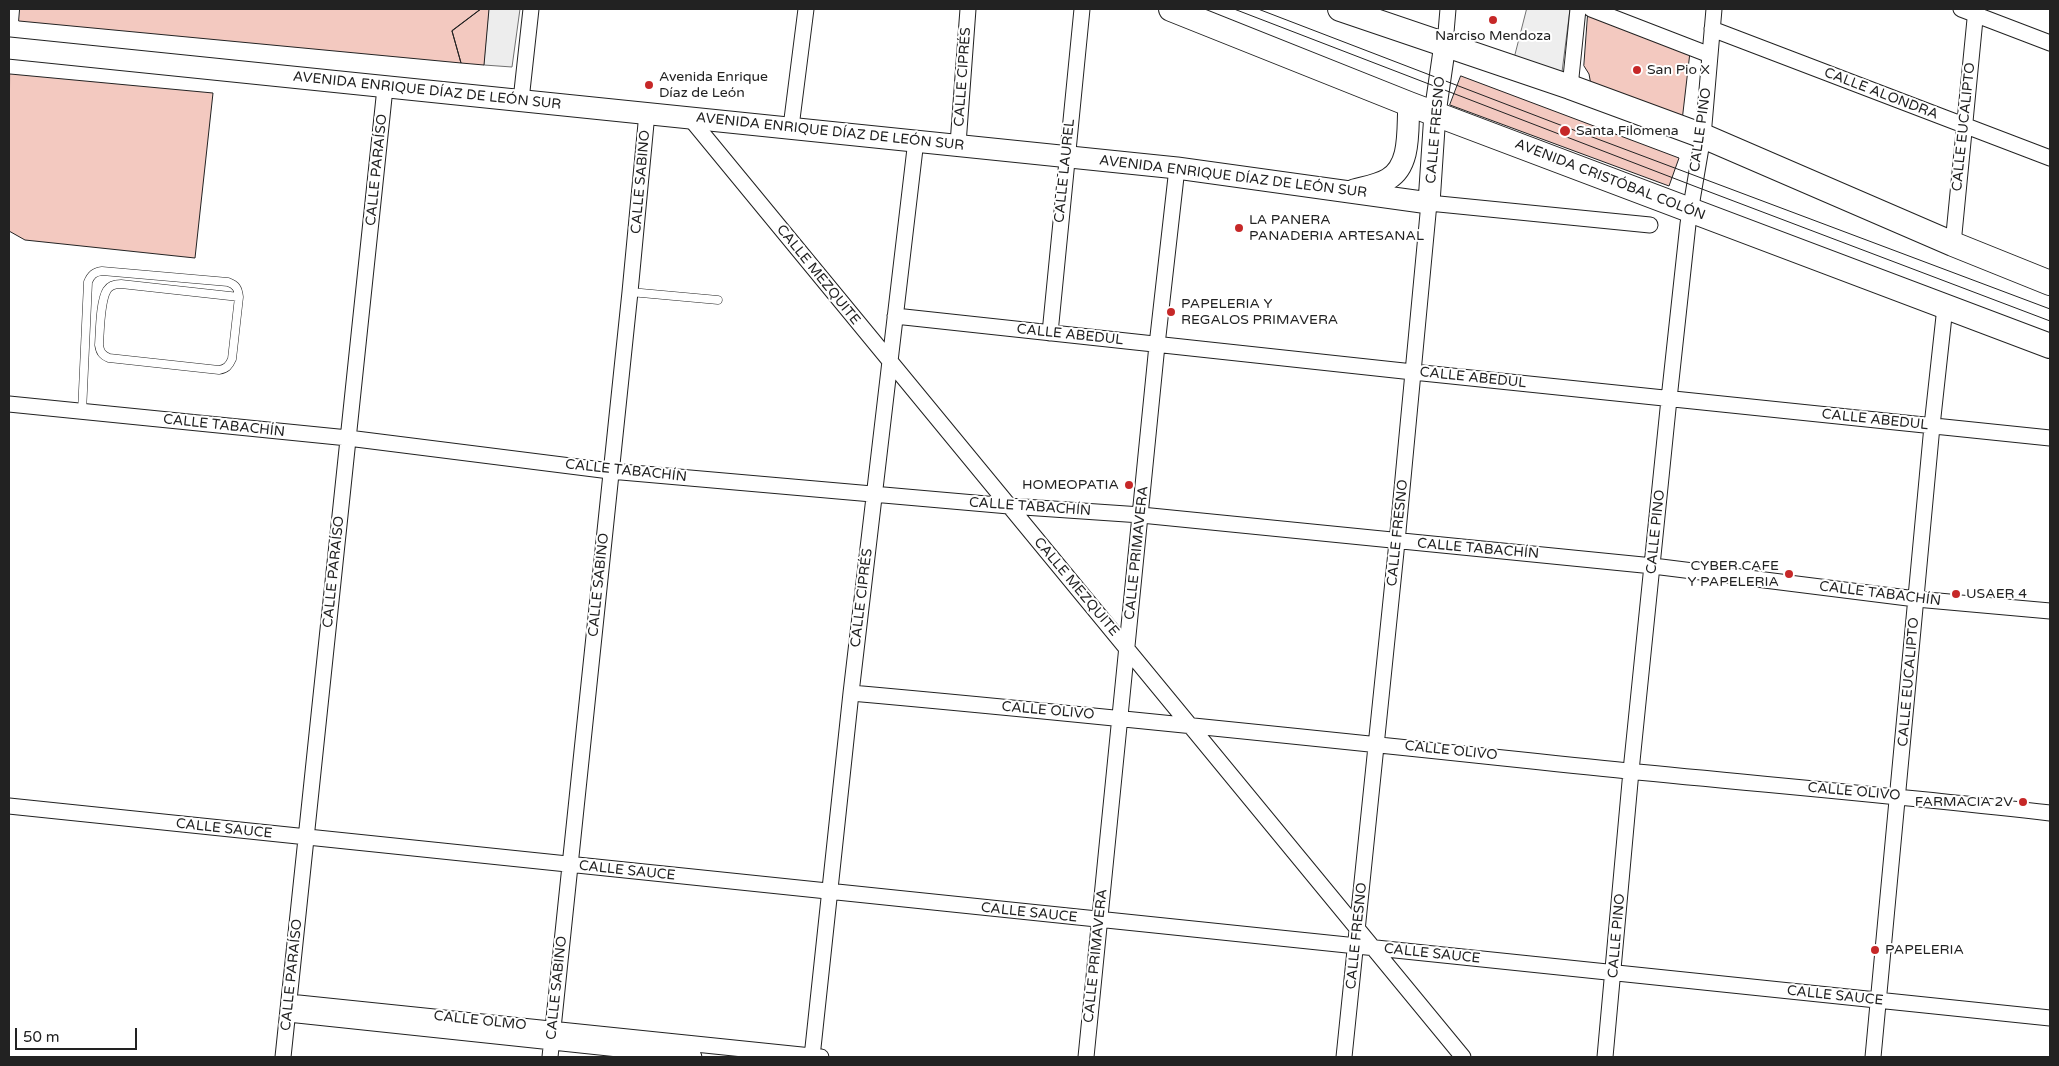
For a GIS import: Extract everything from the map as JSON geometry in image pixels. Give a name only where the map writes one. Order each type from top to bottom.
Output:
[{"type":"main road","name":"AVENIDA CRISTÓBAL COLÓN","points":[[1171,9],[1409,104],[2050,346]]},
{"type":"main road","points":[[1340,9],[1570,87],[1703,136],[1953,244],[2050,283]]},
{"type":"main road","name":"CALLE FRESNO","points":[[1430,203],[1435,113],[1445,44]]},
{"type":"main road","name":"AVENIDA ENRIQUE DÍAZ DE LEÓN SUR","points":[[9,48],[385,88],[958,144],[1178,168],[1430,203]]},
{"type":"main road","points":[[1346,192],[1377,184],[1388,179],[1398,171],[1405,156],[1409,104]]},
{"type":"street","points":[[521,100],[531,9]]},
{"type":"street","points":[[791,127],[806,9]]},
{"type":"street","name":"CALLE CIPRÉS","points":[[958,144],[968,9]]},
{"type":"street","name":"CALLE LAUREL","points":[[1050,333],[1082,9]]},
{"type":"street","name":"CALLE FRESNO","points":[[1445,44],[1448,9]]},
{"type":"street","points":[[1570,87],[1578,9]]},
{"type":"street","points":[[1591,9],[1710,55]]},
{"type":"street","name":"CALLE PINO","points":[[1605,1057],[1631,771],[1669,399],[1690,210],[1703,136],[1714,9]]},
{"type":"street","points":[[1961,9],[1976,12],[2050,43]]},
{"type":"street","name":"CALLE EUCALIPTO","points":[[1953,244],[1976,12]]},
{"type":"street","name":"CALLE ALONDRA","points":[[1712,29],[2050,158]]},
{"type":"street","name":"CALLE PARAÍSO","points":[[283,1057],[385,88]]},
{"type":"street","name":"CALLE SABINO","points":[[552,1043],[647,113]]},
{"type":"street","name":"CALLE MEZQUITE","points":[[689,117],[1463,1057]]},
{"type":"street","name":"CALLE CIPRÉS","points":[[815,1057],[829,892],[889,360],[916,140]]},
{"type":"street","name":"CALLE PRIMAVERA","points":[[1086,1057],[1142,515],[1157,345],[1178,168]]},
{"type":"street","name":"CALLE FRESNO","points":[[1344,1057],[1398,542],[1430,203]]},
{"type":"street","name":"AVENIDA ENRIQUE DÍAZ DE LEÓN SUR","points":[[1430,203],[1650,225]]},
{"type":"street","name":"CALLE EUCALIPTO","points":[[1873,1057],[1932,426],[1945,307]]},
{"type":"street","name":"CALLE ABEDUL","points":[[895,316],[2050,438]]},
{"type":"street","name":"CALLE TABACHÍN","points":[[9,404],[348,438],[610,471],[874,495],[1142,515],[1653,566],[1916,599],[2050,611]]},
{"type":"street","name":"CALLE OLIVO","points":[[851,693],[1121,717],[1631,771],[2050,812]]},
{"type":"street","name":"CALLE SAUCE","points":[[9,806],[2050,1018]]},
{"type":"street","name":"CALLE OLMO","points":[[288,1008],[552,1043],[694,1057]]},
{"type":"street","name":"CALLE OLMO","points":[[552,1043],[815,1057]]},
{"type":"lane","points":[[82,412],[88,282],[90,276],[95,272],[102,271],[228,282],[234,284],[238,290],[239,297],[232,359],[230,365],[225,369],[219,370],[109,358],[103,356],[99,351],[104,297],[107,289],[114,285],[121,284],[239,297]]},
{"type":"lane","points":[[630,292],[718,300]]},
{"type":"shaded area","points":[[489,9],[520,9],[512,67],[484,65]]},
{"type":"shaded area","points":[[1527,9],[1570,9],[1562,72],[1515,56]]},
{"type":"building","points":[[20,9],[481,9],[452,31],[461,63],[19,21]]},
{"type":"building","points":[[481,9],[489,9],[484,65],[461,63],[452,31]]},
{"type":"building","name":"San Pio X","points":[[1588,14],[1690,52],[1682,121],[1591,85],[1589,74],[1584,66]]},
{"type":"building","points":[[10,74],[213,93],[195,258],[25,240],[9,231]]},
{"type":"building","name":"Santa Filomena","points":[[1461,76],[1679,158],[1669,186],[1450,105]]},
{"type":"tram line","points":[[1234,9],[2050,321]]},
{"type":"tram line","points":[[1258,9],[2050,309]]},
{"type":"place","name":"Narciso Mendoza","points":[[1493,20]]},
{"type":"place","name":"San Pio X","points":[[1637,70]]},
{"type":"place","name":"Avenida Enrique Díaz de León","points":[[649,85]]},
{"type":"place","name":"Santa Filomena","points":[[1565,131]]},
{"type":"place","name":"LA PANERA PANADERIA ARTESANAL","points":[[1239,228]]},
{"type":"place","name":"PAPELERIA Y REGALOS PRIMAVERA","points":[[1171,312]]},
{"type":"place","name":"HOMEOPATIA","points":[[1129,485]]},
{"type":"place","name":"CYBER CAFE Y PAPELERIA","points":[[1789,574]]},
{"type":"place","name":"USAER 4","points":[[1956,594]]},
{"type":"place","name":"FARMACIA 2V","points":[[2023,802]]},
{"type":"place","name":"PAPELERIA","points":[[1875,950]]}]
